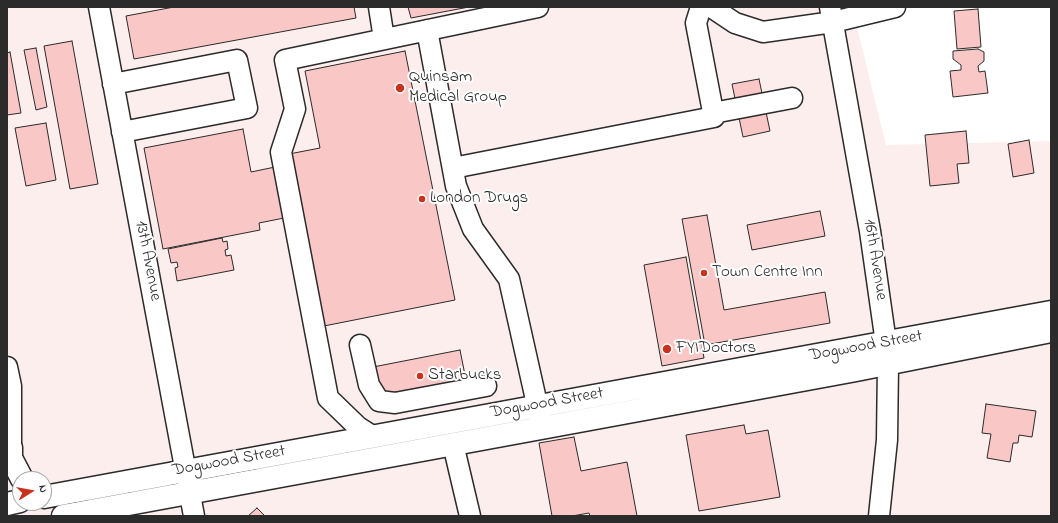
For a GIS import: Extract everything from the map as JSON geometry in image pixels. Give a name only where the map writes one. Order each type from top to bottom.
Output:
[{"type":"main road","name":"Dogwood Street","points":[[63,516],[543,428],[887,353],[1051,312]]},
{"type":"main road","name":"Dogwood Street","points":[[52,495],[538,406],[887,353],[1051,331]]},
{"type":"main road","points":[[11,448],[12,458],[18,471]]},
{"type":"street","name":"13th Avenue","points":[[99,7],[194,516]]},
{"type":"street","points":[[378,7],[384,39]]},
{"type":"street","points":[[372,436],[358,427],[328,398],[281,152],[295,109],[285,60],[538,7]]},
{"type":"street","points":[[452,168],[714,117],[696,23],[701,7]]},
{"type":"street","points":[[711,7],[735,24],[763,32],[831,14],[895,7]]},
{"type":"street","name":"16th Avenue","points":[[831,14],[870,231],[887,353],[887,440],[879,516]]},
{"type":"street","points":[[427,30],[456,186],[473,228],[509,279],[543,428]]},
{"type":"street","points":[[113,84],[237,60],[246,108],[122,132]]},
{"type":"street","points":[[713,113],[792,98]]},
{"type":"street","points":[[360,345],[369,385],[379,401],[395,404],[486,386]]},
{"type":"street","points":[[7,369],[11,386],[11,448]]},
{"type":"street","points":[[453,444],[470,516]]},
{"type":"shaded area","points":[[7,7],[852,7],[886,145],[1051,141],[1051,516],[7,516]]},
{"type":"building","points":[[174,7],[354,7],[356,18],[134,59],[126,16]]},
{"type":"building","points":[[408,7],[469,7],[411,18]]},
{"type":"building","points":[[978,9],[981,47],[957,49],[954,11]]},
{"type":"building","points":[[72,41],[98,184],[70,189],[44,46]]},
{"type":"building","points":[[36,48],[47,107],[36,110],[24,50]]},
{"type":"building","points":[[978,49],[984,52],[984,61],[978,66],[979,72],[985,71],[988,93],[953,97],[950,71],[961,70],[961,65],[953,59],[953,51]]},
{"type":"building","points":[[405,51],[455,300],[324,326],[289,154],[320,148],[305,71]]},
{"type":"building","points":[[10,52],[21,113],[7,115],[7,53]]},
{"type":"building","points":[[759,79],[770,131],[743,137],[732,84]]},
{"type":"building","points":[[46,123],[56,180],[26,186],[15,128]]},
{"type":"building","points":[[243,129],[251,172],[275,167],[284,218],[259,223],[260,230],[163,249],[144,148]]},
{"type":"building","points":[[966,131],[969,163],[957,164],[959,183],[930,186],[925,135]]},
{"type":"building","points":[[1029,140],[1034,173],[1013,177],[1008,144]]},
{"type":"building","points":[[820,211],[825,236],[752,250],[747,225]]},
{"type":"building","name":"Town Centre Inn","points":[[707,215],[724,310],[825,292],[830,323],[705,345],[682,219]]},
{"type":"building","points":[[222,238],[223,242],[227,241],[228,249],[225,250],[226,256],[231,255],[234,270],[177,281],[175,268],[178,267],[177,262],[171,263],[168,249]]},
{"type":"building","points":[[686,257],[704,358],[662,366],[644,265]]},
{"type":"building","name":"Starbucks","points":[[460,350],[467,385],[392,400],[368,368]]},
{"type":"building","points":[[986,404],[1036,411],[1032,437],[1019,435],[1018,443],[1013,443],[1010,462],[987,458],[991,434],[982,433]]},
{"type":"building","points":[[744,425],[746,434],[768,430],[780,497],[699,511],[686,435]]},
{"type":"building","points":[[574,437],[581,471],[627,462],[637,516],[590,516],[589,513],[572,516],[552,516],[539,443]]},
{"type":"building","points":[[257,508],[265,516],[248,516]]},
{"type":"place","name":"Quinsam Medical Group","points":[[400,88]]},
{"type":"place","name":"London Drugs","points":[[422,199]]},
{"type":"place","name":"Town Centre Inn","points":[[704,273]]},
{"type":"place","name":"FYIDoctors","points":[[667,349]]},
{"type":"place","name":"Starbucks","points":[[420,376]]}]
